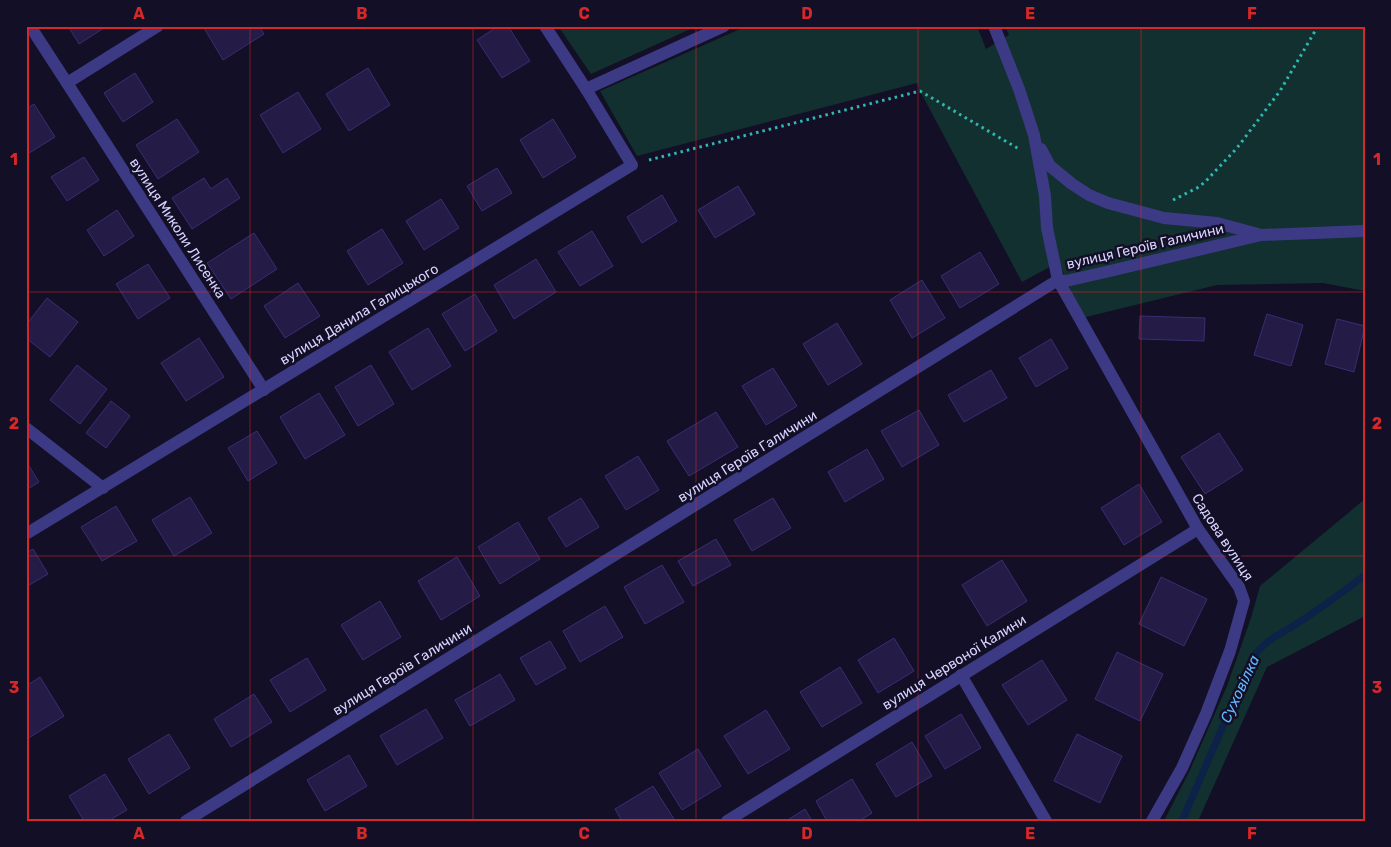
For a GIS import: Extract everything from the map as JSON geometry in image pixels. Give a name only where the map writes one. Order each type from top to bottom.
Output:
[{"type":"street","name":"вулиця Миколи Лисенка","points":[[30,26],[264,390]]},
{"type":"street","points":[[67,83],[158,26]]},
{"type":"street","points":[[545,26],[632,165]]},
{"type":"street","points":[[586,89],[724,26]]},
{"type":"street","points":[[994,26],[1019,89],[1034,135],[1050,166],[1072,184],[1089,195],[1108,203],[1164,218],[1217,223],[1261,235]]},
{"type":"street","name":"Садова вулиця","points":[[1034,135],[1045,196],[1047,228],[1058,280],[1198,529],[1239,587],[1244,601],[1230,651],[1206,714],[1182,768],[1152,821]]},
{"type":"street","name":"вулиця Данила Галицького","points":[[26,534],[632,165]]},
{"type":"street","name":"вулиця Героїв Галичини","points":[[186,821],[1058,280],[1110,271],[1261,235],[1365,231]]},
{"type":"street","points":[[26,428],[103,488]]},
{"type":"street","name":"вулиця Червоної Калини","points":[[727,821],[1198,529]]},
{"type":"street","points":[[961,675],[1046,821]]},
{"type":"path","points":[[1168,202],[1205,182],[1238,148],[1280,91],[1318,26]]},
{"type":"path","points":[[632,165],[920,91],[1039,161]]},
{"type":"green space","points":[[558,26],[697,26],[591,74]]},
{"type":"green space","points":[[747,26],[977,26],[986,49],[1009,35],[1005,26],[1365,26],[1365,291],[1323,283],[1217,285],[1082,318],[1059,262],[1022,282],[917,83],[637,156],[600,91]]},
{"type":"green space","points":[[1365,499],[1365,616],[1267,667],[1198,821],[1164,821],[1189,772],[1227,686],[1260,586]]},
{"type":"building","points":[[68,26],[107,26],[79,44]]},
{"type":"building","points":[[207,26],[259,26],[264,34],[223,60],[204,28]]},
{"type":"building","points":[[498,26],[508,26],[530,61],[502,78],[477,40]]},
{"type":"building","points":[[368,68],[390,105],[349,131],[326,94]]},
{"type":"building","points":[[135,73],[153,102],[123,122],[104,93]]},
{"type":"building","points":[[298,92],[321,129],[283,153],[260,115]]},
{"type":"building","points":[[34,104],[55,137],[26,155],[26,109]]},
{"type":"building","points":[[177,119],[199,152],[158,179],[136,145]]},
{"type":"building","points":[[553,119],[576,157],[543,178],[520,140]]},
{"type":"building","points":[[84,157],[99,180],[67,201],[51,177]]},
{"type":"building","points":[[497,168],[512,193],[482,211],[467,186]]},
{"type":"building","points":[[204,178],[211,189],[227,178],[240,198],[192,229],[172,198]]},
{"type":"building","points":[[738,186],[755,214],[715,238],[698,210]]},
{"type":"building","points":[[662,195],[677,221],[642,243],[627,217]]},
{"type":"building","points":[[441,199],[459,228],[424,250],[406,221]]},
{"type":"building","points":[[117,210],[134,236],[104,256],[87,230]]},
{"type":"building","points":[[382,229],[403,263],[368,285],[347,251]]},
{"type":"building","points":[[592,231],[613,266],[580,286],[558,252]]},
{"type":"building","points":[[254,233],[277,269],[231,299],[207,263]]},
{"type":"building","points":[[980,252],[999,284],[960,308],[941,276]]},
{"type":"building","points":[[536,259],[556,292],[514,319],[494,285]]},
{"type":"building","points":[[148,264],[170,298],[138,319],[116,284]]},
{"type":"building","points":[[922,280],[945,318],[912,338],[890,300]]},
{"type":"building","points":[[298,283],[320,316],[285,338],[264,306]]},
{"type":"building","points":[[475,294],[497,331],[465,351],[442,314]]},
{"type":"building","points":[[47,298],[78,322],[50,357],[26,338],[26,325]]},
{"type":"building","points":[[1267,314],[1303,325],[1291,366],[1254,355]]},
{"type":"building","points":[[1140,316],[1205,318],[1204,341],[1139,339]]},
{"type":"building","points":[[1337,319],[1365,326],[1354,372],[1325,364]]},
{"type":"building","points":[[837,323],[862,364],[828,385],[803,344]]},
{"type":"building","points":[[428,328],[451,366],[412,390],[389,352]]},
{"type":"building","points":[[199,338],[224,377],[186,401],[161,363]]},
{"type":"building","points":[[1051,339],[1068,368],[1036,387],[1019,358]]},
{"type":"building","points":[[77,365],[107,389],[80,424],[50,400]]},
{"type":"building","points":[[371,365],[394,404],[358,426],[335,387]]},
{"type":"building","points":[[773,368],[797,406],[766,425],[742,386]]},
{"type":"building","points":[[991,370],[1007,398],[964,422],[948,395]]},
{"type":"building","points":[[319,393],[345,435],[305,459],[280,417]]},
{"type":"building","points":[[111,401],[130,416],[106,448],[86,433]]},
{"type":"building","points":[[919,410],[939,445],[902,467],[881,431]]},
{"type":"building","points":[[716,412],[738,447],[689,476],[667,441]]},
{"type":"building","points":[[257,431],[277,463],[248,481],[228,448]]},
{"type":"building","points":[[1219,433],[1243,470],[1205,494],[1181,457]]},
{"type":"building","points":[[867,449],[884,479],[845,502],[828,472]]},
{"type":"building","points":[[638,456],[659,490],[626,510],[605,476]]},
{"type":"building","points":[[26,461],[39,482],[26,490]]},
{"type":"building","points":[[1139,484],[1162,522],[1124,545],[1101,508]]},
{"type":"building","points":[[190,497],[212,533],[174,556],[152,520]]},
{"type":"building","points":[[581,498],[599,527],[566,547],[548,518]]},
{"type":"building","points":[[773,498],[791,528],[752,551],[734,520]]},
{"type":"building","points":[[116,506],[137,541],[102,561],[81,527]]},
{"type":"building","points":[[518,522],[540,559],[500,584],[478,547]]},
{"type":"building","points":[[716,539],[731,565],[693,586],[678,561]]},
{"type":"building","points":[[33,549],[48,574],[26,587],[26,553]]},
{"type":"building","points":[[457,557],[480,596],[441,620],[418,581]]},
{"type":"building","points":[[1002,560],[1027,601],[987,626],[962,585]]},
{"type":"building","points":[[662,565],[684,602],[645,624],[624,587]]},
{"type":"building","points":[[1161,577],[1207,599],[1184,646],[1139,624]]},
{"type":"building","points":[[380,601],[401,637],[363,660],[341,625]]},
{"type":"building","points":[[605,606],[623,637],[580,662],[563,631]]},
{"type":"building","points":[[894,638],[914,671],[878,693],[858,660]]},
{"type":"building","points":[[550,641],[566,668],[536,685],[520,658]]},
{"type":"building","points":[[1117,652],[1163,674],[1140,721],[1095,699]]},
{"type":"building","points":[[307,658],[326,690],[290,712],[270,680]]},
{"type":"building","points":[[1042,660],[1067,700],[1028,725],[1002,685]]},
{"type":"building","points":[[840,667],[862,703],[822,727],[800,692]]},
{"type":"building","points":[[500,674],[515,700],[470,726],[455,700]]},
{"type":"building","points":[[40,677],[64,716],[27,739],[26,686]]},
{"type":"building","points":[[254,694],[272,722],[231,747],[214,719]]},
{"type":"building","points":[[426,709],[443,738],[397,765],[380,736]]},
{"type":"building","points":[[766,710],[790,749],[748,774],[724,736]]},
{"type":"building","points":[[961,714],[981,748],[945,769],[925,736]]},
{"type":"building","points":[[169,734],[190,768],[149,794],[128,759]]},
{"type":"building","points":[[1077,734],[1122,756],[1100,803],[1054,781]]},
{"type":"building","points":[[912,742],[932,776],[896,797],[876,764]]},
{"type":"building","points":[[698,749],[721,786],[682,810],[659,773]]},
{"type":"building","points":[[349,755],[367,786],[325,811],[307,780]]},
{"type":"building","points":[[105,774],[127,810],[108,821],[84,821],[69,796]]},
{"type":"building","points":[[852,779],[872,813],[859,821],[827,821],[816,801]]},
{"type":"building","points":[[653,786],[674,819],[670,821],[622,821],[615,809]]},
{"type":"building","points":[[805,809],[812,821],[786,821]]},
{"type":"waterway","name":"Суховілка","points":[[1182,821],[1252,659],[1257,652],[1273,638],[1315,612],[1365,575]]}]
